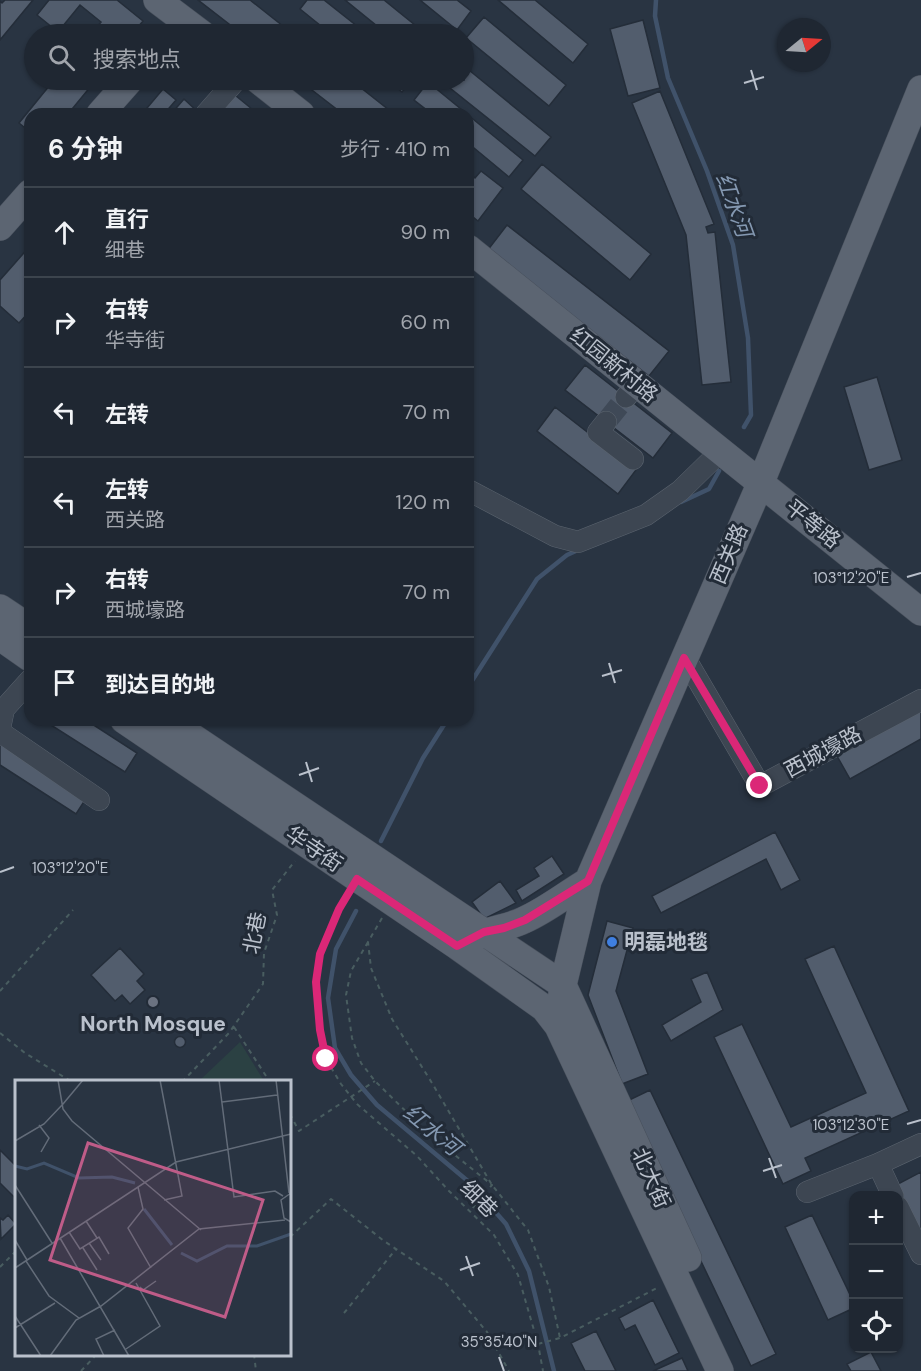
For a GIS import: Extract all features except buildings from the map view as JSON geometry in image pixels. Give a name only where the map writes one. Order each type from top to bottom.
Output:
[{"type":"main road","points":[[157,0],[180,24]]},
{"type":"main road","name":"西关路","points":[[558,1026],[563,985],[588,881],[761,482],[921,89]]},
{"type":"main road","points":[[105,108],[121,90]]},
{"type":"main road","points":[[271,90],[293,108]]},
{"type":"main road","points":[[0,227],[24,200]]},
{"type":"main road","name":"红园新村路","points":[[474,253],[632,390],[722,450],[761,482]]},
{"type":"main road","name":"平等路","points":[[761,482],[921,612]]},
{"type":"main road","points":[[0,608],[24,624]]},
{"type":"main road","points":[[0,637],[24,654]]},
{"type":"main road","name":"华寺街","points":[[133,726],[457,946],[544,1008],[558,1026]]},
{"type":"main road","name":"华寺街","points":[[176,726],[563,985]]},
{"type":"main road","points":[[457,946],[484,932],[525,920],[588,881]]},
{"type":"main road","name":"北大街","points":[[563,985],[739,1371]]},
{"type":"main road","name":"北大街","points":[[558,1026],[720,1371]]},
{"type":"street","points":[[211,108],[227,90]]},
{"type":"street","points":[[606,422],[598,432],[633,459]]},
{"type":"street","points":[[474,493],[555,536],[578,542],[645,515],[680,491],[722,450]]},
{"type":"street","name":"西城壕路","points":[[684,658],[760,786],[921,700]]},
{"type":"street","points":[[0,699],[24,673]]},
{"type":"street","points":[[24,687],[4,709],[0,730],[99,800]]},
{"type":"street","points":[[166,748],[186,726]]},
{"type":"street","points":[[807,1192],[921,1144]]},
{"type":"street","points":[[878,1164],[891,1191]]},
{"type":"street","points":[[903,1217],[921,1254]]},
{"type":"path","name":"北巷","points":[[184,1080],[229,1033],[263,984],[264,953],[278,915],[272,890],[309,845]]},
{"type":"path","name":"细巷","points":[[357,879],[339,909],[320,954],[316,982],[320,1030],[326,1059],[341,1084],[357,1104],[417,1156],[494,1235],[518,1275],[538,1344],[543,1371]]},
{"type":"path","points":[[391,901],[351,971],[346,995],[352,1038],[361,1063],[375,1081],[430,1135],[492,1185]]},
{"type":"path","points":[[0,992],[74,910]]},
{"type":"path","points":[[368,942],[371,968],[392,1020],[492,1185],[528,1230],[549,1287],[560,1338]]},
{"type":"path","points":[[234,1026],[269,1080]]},
{"type":"path","points":[[0,1033],[25,1053],[69,1080]]},
{"type":"path","points":[[291,1116],[299,1131],[375,1081]]},
{"type":"path","points":[[470,1211],[492,1185]]},
{"type":"path","points":[[291,1236],[331,1199],[384,1241],[444,1281],[487,1332],[508,1371]]},
{"type":"path","points":[[344,1313],[396,1249]]},
{"type":"path","points":[[0,1267],[15,1252]]},
{"type":"path","points":[[538,1344],[560,1338],[677,1278]]},
{"type":"path","points":[[81,1371],[95,1356]]},
{"type":"path","points":[[254,1356],[255,1371]]},
{"type":"green space","points":[[240,1042],[263,1080],[200,1080]]},
{"type":"waterway","name":"红水河","points":[[656,0],[655,16],[668,78],[707,171],[733,245],[748,338],[751,415],[744,427]]},
{"type":"waterway","name":"红水河","points":[[681,502],[709,489],[719,471]]},
{"type":"waterway","name":"红水河","points":[[474,678],[537,579],[567,555],[578,550]]},
{"type":"waterway","name":"红水河","points":[[381,841],[423,758],[443,726]]},
{"type":"waterway","name":"红水河","points":[[356,911],[336,949],[328,998],[335,1048],[351,1075],[377,1105],[469,1182],[506,1224],[529,1271],[554,1371]]},
{"type":"tunnel","points":[[606,422],[626,397]]},
{"type":"place","name":"明磊地毯","points":[[612,942]]},
{"type":"place","name":"North Mosque","points":[[153,1002]]},
{"type":"route","points":[[326,1059],[320,1030],[316,982],[320,954],[339,909],[357,879],[457,946],[484,932],[525,920],[588,881],[684,658],[760,786]]}]
